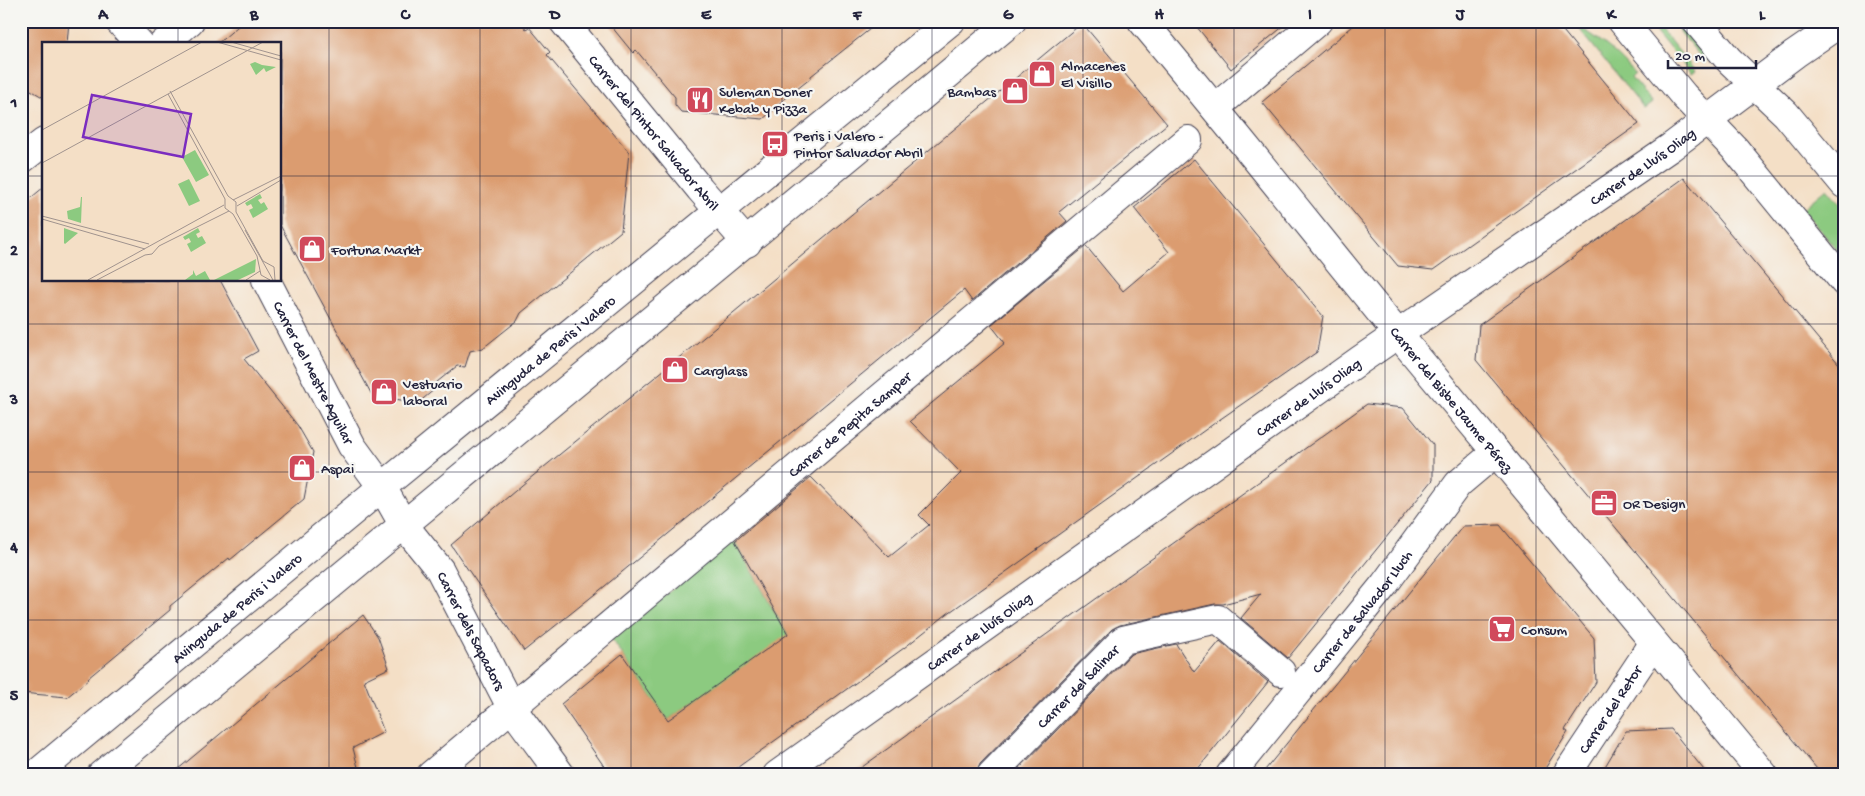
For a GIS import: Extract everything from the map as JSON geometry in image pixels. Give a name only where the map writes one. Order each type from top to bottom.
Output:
[{"type":"street","points":[[119,21],[138,42]]},
{"type":"street","points":[[165,42],[190,21]]},
{"type":"street","name":"Carrer del Pintor Salvador Abril","points":[[563,21],[747,242]]},
{"type":"street","name":"Avinguda de Peris i Valero","points":[[35,775],[382,487],[951,21]]},
{"type":"street","points":[[101,775],[1012,21]]},
{"type":"street","name":"Carrer del Bisbe Jaume Pérez","points":[[1142,21],[1653,644],[1764,775]]},
{"type":"street","points":[[1215,108],[1318,21]]},
{"type":"street","points":[[1622,21],[1684,96],[1736,150],[1844,282]]},
{"type":"street","points":[[1696,21],[1729,60],[1786,114],[1844,184]]},
{"type":"street","name":"Carrer de Lluís Oliag","points":[[777,775],[1398,334],[1671,147],[1754,84],[1843,21]]},
{"type":"street","name":"Carrer de Pepita Samper","points":[[431,775],[1188,140]]},
{"type":"street","points":[[21,160],[42,144]]},
{"type":"street","name":"Carrer del Mestre Aguilar","points":[[267,281],[352,446],[382,487]]},
{"type":"street","name":"Carrer de Salvador Lluch","points":[[1230,775],[1384,585],[1458,484],[1496,452]]},
{"type":"street","name":"Carrer dels Sapadors","points":[[382,487],[403,524],[440,570],[511,707],[562,775]]},
{"type":"street","name":"Carrer del Salinar","points":[[991,775],[1123,640],[1218,619],[1281,672]]},
{"type":"street","name":"Carrer del Retor","points":[[1566,775],[1653,644]]},
{"type":"green space","points":[[1647,21],[1654,21],[1695,71],[1691,74]]},
{"type":"green space","points":[[1671,21],[1677,21],[1708,59],[1705,62]]},
{"type":"green space","points":[[1577,26],[1609,47],[1622,60],[1635,74],[1631,78],[1652,103],[1644,109]]},
{"type":"green space","points":[[1827,188],[1844,208],[1844,258],[1802,209]]},
{"type":"green space","points":[[734,540],[788,635],[668,720],[611,638]]},
{"type":"building","points":[[21,21],[69,21],[67,42],[42,42],[42,97],[21,84]]},
{"type":"building","points":[[244,21],[521,21],[526,29],[529,27],[550,52],[547,55],[629,152],[621,231],[521,313],[517,321],[483,348],[470,351],[465,367],[457,366],[432,386],[435,389],[418,403],[372,395],[281,227],[281,42],[219,42]]},
{"type":"building","points":[[607,21],[880,21],[811,76],[763,119],[681,112],[675,105],[675,97],[636,50],[633,53]]},
{"type":"building","points":[[1192,21],[1290,21],[1231,69]]},
{"type":"building","points":[[1359,21],[1555,21],[1639,124],[1433,270],[1398,266],[1262,102]]},
{"type":"building","points":[[1082,23],[1167,124],[1059,212],[1067,221],[972,301],[964,290],[524,651],[451,545]]},
{"type":"building","points":[[1194,159],[1323,316],[1317,352],[947,614],[904,648],[727,775],[610,775],[561,704],[622,654],[668,720],[788,634],[735,541],[811,477],[889,557],[929,525],[919,515],[961,473],[910,421],[1005,343],[991,325],[1086,246],[1123,291],[1169,252],[1134,208]]},
{"type":"building","points":[[1684,178],[1844,370],[1844,775],[1822,775],[1476,360],[1479,325]]},
{"type":"building","points":[[42,189],[42,281],[221,281],[258,351],[244,359],[298,426],[313,452],[304,499],[170,606],[170,610],[67,697],[21,693],[21,206]]},
{"type":"building","points":[[1367,404],[1403,408],[1433,445],[1433,480],[1288,658],[1241,618],[1261,594],[1223,604],[1215,604],[1120,625],[1112,629],[980,764],[976,775],[851,775]]},
{"type":"building","points":[[1500,525],[1594,638],[1596,682],[1565,730],[1568,732],[1541,775],[1261,775],[1463,526]]},
{"type":"building","points":[[363,615],[378,637],[389,668],[364,680],[384,732],[353,748],[360,775],[171,775]]},
{"type":"building","points":[[1220,641],[1268,682],[1193,775],[1013,775],[1131,654],[1176,644],[1194,672]]},
{"type":"building","points":[[1671,729],[1708,775],[1600,775],[1626,731]]},
{"type":"place","name":"Almacenes El Visillo","points":[[1042,74]]},
{"type":"place","name":"Bambas","points":[[1015,91]]},
{"type":"place","name":"Suleman Doner Kebab y Pizza","points":[[700,100]]},
{"type":"place","name":"Peris i Valero - Pintor Salvador Abril","points":[[775,144]]},
{"type":"place","name":"Fortuna Markt","points":[[312,249]]},
{"type":"place","name":"Carglass","points":[[675,370]]},
{"type":"place","name":"Vestuario laboral","points":[[384,392]]},
{"type":"place","name":"Aspai","points":[[302,468]]},
{"type":"place","name":"OR Design","points":[[1604,503]]},
{"type":"place","name":"Consum","points":[[1502,629]]}]
